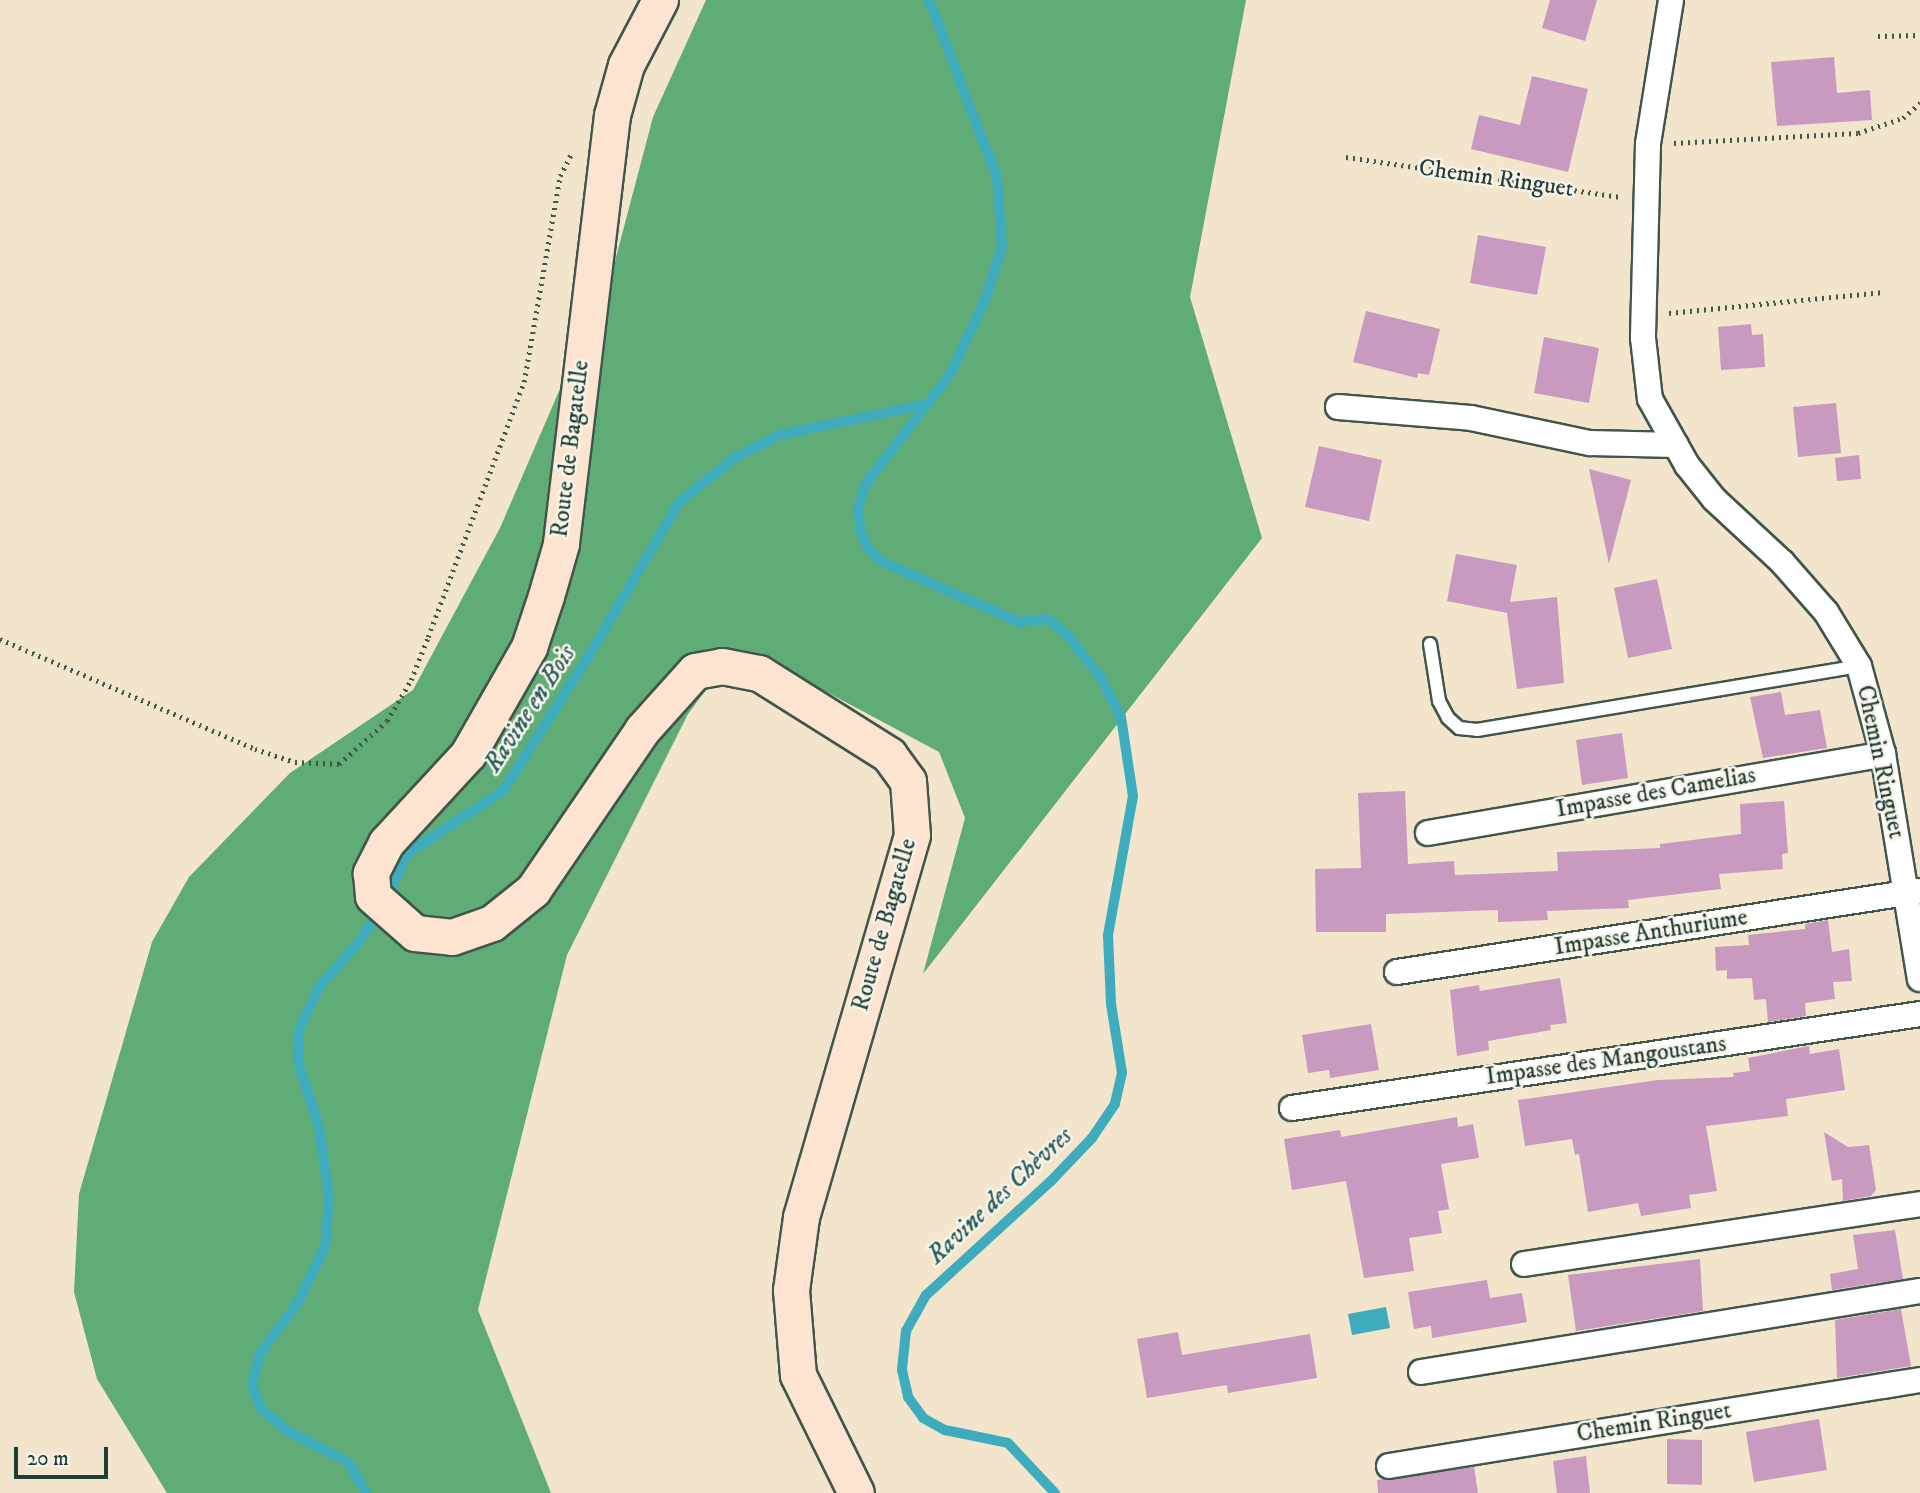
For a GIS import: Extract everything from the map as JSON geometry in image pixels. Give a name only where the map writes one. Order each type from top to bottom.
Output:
[{"type":"main road","name":"Route de Bagatelle","points":[[660,0],[626,65],[612,115],[561,544],[546,596],[529,647],[468,754],[386,843],[371,873],[373,896],[415,933],[453,937],[492,923],[533,890],[642,730],[695,671],[722,666],[759,673],[889,755],[908,781],[912,835],[801,1217],[791,1290],[798,1375],[856,1493]]},
{"type":"street","name":"Chemin Ringuet","points":[[1671,0],[1648,144],[1643,317],[1650,399],[1676,445],[1714,499],[1782,562],[1826,612],[1859,666],[1883,754],[1912,892],[1920,979]]},
{"type":"street","points":[[1338,407],[1471,418],[1590,443],[1676,445]]},
{"type":"street","name":"Impasse des Camelias","points":[[1429,833],[1883,754]]},
{"type":"street","name":"Impasse Anthuriume","points":[[1397,972],[1912,892]]},
{"type":"street","name":"Impasse des Mangoustans","points":[[1292,1108],[1920,1014]]},
{"type":"street","points":[[1524,1264],[1920,1204]]},
{"type":"street","points":[[1421,1373],[1920,1291]]},
{"type":"street","name":"Chemin Ringuet","points":[[1389,1466],[1920,1380]]},
{"type":"lane","points":[[1430,644],[1439,701],[1448,718],[1459,728],[1477,730],[1859,666]]},
{"type":"path","points":[[1878,36],[1920,35]]},
{"type":"path","points":[[1648,144],[1858,133],[1903,118],[1920,103]]},
{"type":"path","points":[[0,639],[255,749],[295,762],[339,764],[387,721],[411,680],[524,382],[560,176],[585,128],[612,115]]},
{"type":"path","name":"Chemin Ringuet","points":[[1346,157],[1646,201]]},
{"type":"path","points":[[1643,317],[1884,292]]},
{"type":"green space","points":[[706,0],[1246,0],[1190,297],[1262,538],[923,974],[965,818],[939,752],[763,658],[716,676],[688,714],[567,955],[478,1310],[551,1493],[167,1493],[97,1379],[74,1292],[79,1194],[152,942],[189,877],[290,773],[413,690],[500,528],[615,261],[653,117]]},
{"type":"water","points":[[1386,1307],[1390,1328],[1352,1335],[1348,1314]]},
{"type":"building","points":[[1550,0],[1597,0],[1585,41],[1542,28]]},
{"type":"building","points":[[1834,57],[1837,93],[1870,90],[1872,120],[1777,126],[1771,62]]},
{"type":"building","points":[[1532,76],[1588,89],[1568,172],[1471,149],[1479,115],[1520,125]]},
{"type":"building","points":[[1478,235],[1546,247],[1537,295],[1470,283]]},
{"type":"building","points":[[1366,311],[1440,329],[1429,375],[1418,373],[1417,378],[1353,362]]},
{"type":"building","points":[[1751,324],[1752,335],[1763,334],[1765,367],[1721,370],[1718,327]]},
{"type":"building","points":[[1544,337],[1599,348],[1589,403],[1534,393]]},
{"type":"building","points":[[1836,403],[1841,453],[1798,457],[1793,407]]},
{"type":"building","points":[[1319,446],[1382,460],[1369,521],[1305,507]]},
{"type":"building","points":[[1859,455],[1861,479],[1837,481],[1835,458]]},
{"type":"building","points":[[1589,469],[1631,480],[1609,564]]},
{"type":"building","points":[[1456,554],[1517,565],[1510,602],[1557,597],[1564,683],[1517,689],[1507,613],[1447,601]]},
{"type":"building","points":[[1657,579],[1672,649],[1628,658],[1614,588]]},
{"type":"building","points":[[1781,692],[1785,715],[1820,710],[1827,748],[1763,758],[1750,697]]},
{"type":"building","points":[[1622,733],[1628,778],[1582,785],[1576,740]]},
{"type":"building","points":[[1405,791],[1408,864],[1454,861],[1455,875],[1558,871],[1557,852],[1660,848],[1660,844],[1741,834],[1740,804],[1784,801],[1788,853],[1782,854],[1783,869],[1719,874],[1721,889],[1628,900],[1629,908],[1547,911],[1548,920],[1498,922],[1498,910],[1386,914],[1386,932],[1316,932],[1315,869],[1361,868],[1358,793]]},
{"type":"building","points":[[1828,920],[1832,952],[1849,949],[1852,981],[1833,982],[1835,999],[1805,1003],[1806,1016],[1768,1022],[1766,999],[1754,1000],[1752,978],[1727,979],[1727,970],[1716,971],[1715,947],[1749,945],[1748,935],[1805,929],[1805,924]]},
{"type":"building","points":[[1560,978],[1567,1023],[1550,1025],[1551,1030],[1488,1041],[1489,1050],[1457,1056],[1450,990],[1479,985],[1480,991]]},
{"type":"building","points":[[1371,1024],[1379,1070],[1330,1078],[1329,1070],[1308,1073],[1302,1035]]},
{"type":"building","points":[[1809,1046],[1810,1054],[1839,1049],[1845,1090],[1786,1099],[1788,1116],[1706,1126],[1717,1191],[1689,1195],[1691,1208],[1641,1216],[1638,1203],[1588,1212],[1579,1154],[1575,1155],[1572,1139],[1525,1146],[1518,1100],[1658,1080],[1734,1077],[1733,1073],[1750,1071],[1748,1058]]},
{"type":"building","points":[[1457,1117],[1458,1127],[1473,1124],[1479,1158],[1441,1164],[1449,1209],[1438,1211],[1442,1233],[1409,1238],[1414,1271],[1364,1278],[1346,1181],[1292,1190],[1284,1139],[1340,1130],[1341,1137]]},
{"type":"building","points":[[1824,1132],[1848,1147],[1869,1145],[1876,1190],[1871,1196],[1843,1201],[1842,1179],[1832,1181]]},
{"type":"building","points":[[1895,1230],[1903,1279],[1832,1290],[1830,1274],[1858,1269],[1853,1235]]},
{"type":"building","points":[[1700,1259],[1703,1311],[1576,1331],[1568,1275]]},
{"type":"building","points":[[1487,1280],[1490,1298],[1522,1293],[1527,1322],[1432,1338],[1431,1326],[1414,1329],[1408,1292]]},
{"type":"building","points":[[1901,1309],[1911,1366],[1837,1378],[1835,1320]]},
{"type":"building","points":[[1178,1332],[1182,1355],[1310,1334],[1317,1378],[1228,1393],[1227,1385],[1147,1398],[1137,1339]]},
{"type":"building","points":[[1819,1419],[1827,1470],[1754,1482],[1746,1432]]},
{"type":"building","points":[[1667,1439],[1702,1440],[1702,1485],[1667,1484]]},
{"type":"building","points":[[1586,1456],[1590,1493],[1557,1493],[1553,1461]]},
{"type":"building","points":[[1474,1467],[1478,1493],[1378,1493],[1377,1480]]},
{"type":"waterway","name":"Ravine des Chèvres","points":[[929,0],[997,177],[1002,247],[985,300],[951,373],[865,485],[858,509],[861,533],[868,548],[883,562],[1019,622],[1048,619],[1068,636],[1100,676],[1121,717],[1133,796],[1108,935],[1111,1004],[1122,1073],[1115,1104],[1092,1138],[1051,1181],[926,1295],[906,1331],[902,1370],[908,1397],[923,1418],[945,1430],[1008,1443],[1055,1493]]},
{"type":"waterway","name":"Ravine en Bois","points":[[366,1493],[348,1462],[288,1431],[261,1409],[252,1384],[260,1354],[298,1302],[325,1247],[329,1199],[319,1127],[298,1062],[299,1030],[319,987],[359,942],[385,902],[408,853],[503,791],[590,654],[679,502],[733,459],[779,435],[928,404]]}]
